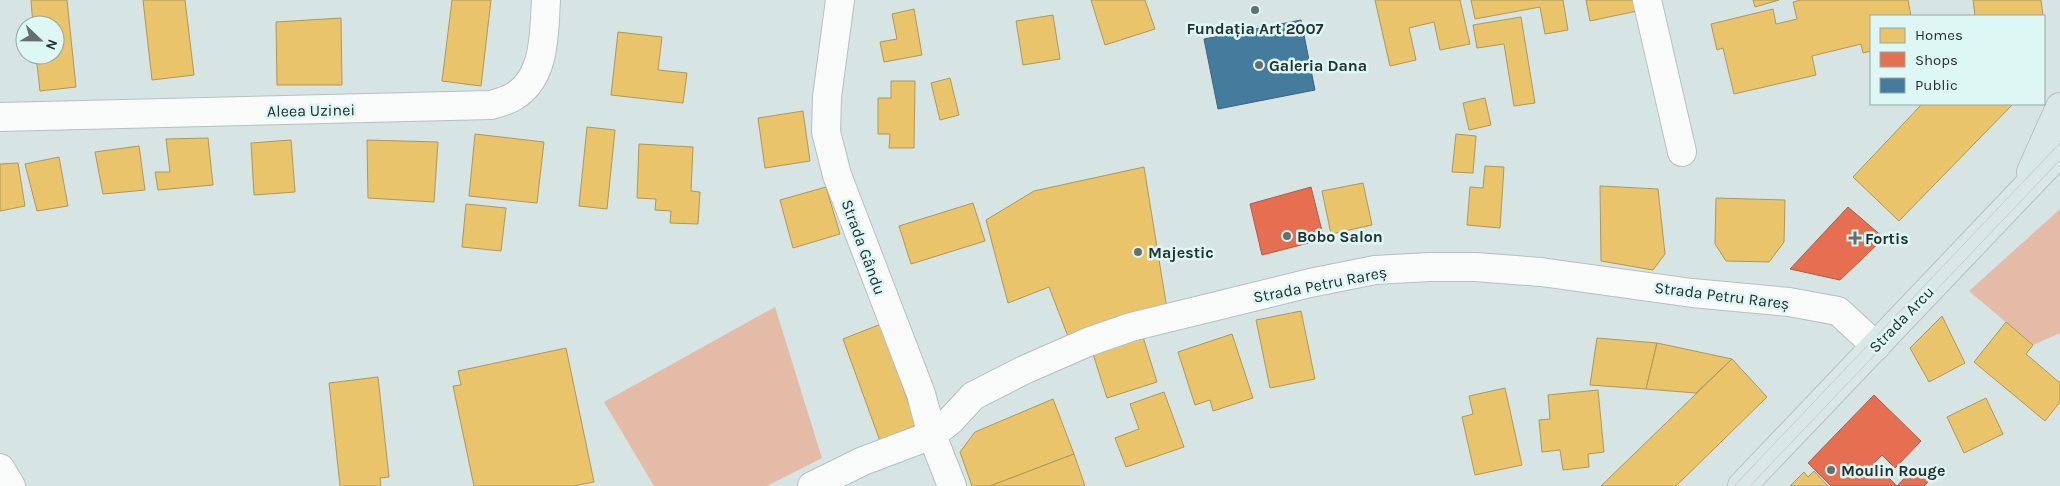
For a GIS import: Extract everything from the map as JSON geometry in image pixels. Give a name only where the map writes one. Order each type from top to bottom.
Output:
[{"type":"main road","points":[[2024,191],[2060,107]]},
{"type":"main road","name":"Strada Arcu","points":[[1742,486],[2060,152]]},
{"type":"street","name":"Aleea Uzinei","points":[[0,118],[491,105],[514,97],[529,82],[537,68],[544,47],[546,0]]},
{"type":"street","name":"Strada Gându","points":[[840,0],[827,97],[826,132],[837,175],[920,394],[932,435],[952,486]]},
{"type":"street","points":[[1648,0],[1682,152]]},
{"type":"street","name":"Strada Petru Rareș","points":[[812,486],[863,460],[932,435],[950,421],[973,396],[1024,370],[1088,342],[1131,327],[1234,301],[1375,270],[1475,266],[1541,272],[1692,293],[1789,302],[1838,311],[1876,346]]},
{"type":"street","points":[[0,468],[11,486]]},
{"type":"shaded area","points":[[2060,209],[2060,333],[2033,345],[1969,291]]},
{"type":"shaded area","points":[[775,307],[822,458],[767,486],[654,486],[604,402]]},
{"type":"building: Homes","points":[[31,0],[67,0],[76,87],[40,91],[37,65],[65,65],[65,15],[32,15]]},
{"type":"building: Homes","points":[[143,0],[185,0],[194,75],[152,80]]},
{"type":"building: Homes","points":[[452,0],[491,0],[481,86],[442,81]]},
{"type":"building: Homes","points":[[1091,0],[1145,0],[1155,29],[1105,45]]},
{"type":"building: Homes","points":[[1375,0],[1460,0],[1470,44],[1440,50],[1434,22],[1409,28],[1416,60],[1390,66]]},
{"type":"building: Homes","points":[[1471,0],[1563,0],[1568,30],[1545,34],[1540,7],[1475,19]]},
{"type":"building: Homes","points":[[1586,0],[1635,0],[1637,11],[1590,21]]},
{"type":"building: Homes","points":[[1753,0],[1779,0],[1755,7]]},
{"type":"building: Homes","points":[[1801,0],[1908,0],[1911,15],[1870,15],[1870,51],[1863,53],[1861,44],[1812,56],[1816,75],[1734,94],[1723,48],[1717,50],[1711,24],[1773,9],[1776,24],[1797,19],[1793,2]]},
{"type":"building: Homes","points":[[1973,0],[2041,0],[2043,15],[1975,15]]},
{"type":"building: Homes","points":[[914,9],[922,55],[884,62],[880,42],[897,39],[892,14]]},
{"type":"building: Homes","points":[[1053,15],[1060,59],[1023,65],[1016,21]]},
{"type":"building: Homes","points":[[1521,17],[1535,103],[1514,106],[1504,44],[1477,48],[1473,25]]},
{"type":"building: Homes","points":[[341,18],[342,85],[277,85],[276,22]]},
{"type":"building: Homes","points":[[618,32],[662,37],[658,70],[687,73],[683,103],[611,95]]},
{"type":"building: Homes","points":[[950,78],[959,115],[940,120],[931,83]]},
{"type":"building: Homes","points":[[891,81],[915,81],[914,148],[889,148],[890,134],[878,134],[878,98],[891,98]]},
{"type":"building: Homes","points":[[1485,98],[1491,125],[1469,130],[1463,103]]},
{"type":"building: Homes","points":[[1921,105],[2012,105],[1899,221],[1853,177]]},
{"type":"building: Homes","points":[[803,111],[810,161],[765,168],[758,118]]},
{"type":"building: Homes","points":[[587,127],[615,130],[607,209],[579,206]]},
{"type":"building: Homes","points":[[475,134],[544,142],[537,203],[469,196]]},
{"type":"building: Homes","points":[[1456,134],[1476,136],[1473,173],[1452,172]]},
{"type":"building: Homes","points":[[208,138],[213,185],[158,190],[155,172],[170,172],[166,139]]},
{"type":"building: Homes","points":[[291,140],[295,192],[254,195],[251,143]]},
{"type":"building: Homes","points":[[367,140],[438,142],[434,202],[368,198]]},
{"type":"building: Homes","points":[[639,144],[693,147],[691,191],[700,192],[698,224],[670,223],[671,211],[655,210],[656,199],[637,198]]},
{"type":"building: Homes","points":[[139,146],[145,190],[103,194],[95,152]]},
{"type":"building: Homes","points":[[59,157],[68,206],[37,211],[25,164]]},
{"type":"building: Homes","points":[[18,163],[25,206],[0,211],[0,164]]},
{"type":"building: Homes","points":[[1485,166],[1504,167],[1500,228],[1467,225],[1470,187],[1483,188]]},
{"type":"building: Homes","points":[[1144,167],[1167,309],[1069,339],[1049,287],[1008,303],[986,220],[1034,191]]},
{"type":"building: Homes","points":[[1363,183],[1372,225],[1331,234],[1322,191]]},
{"type":"building: Homes","points":[[1600,186],[1658,189],[1665,254],[1653,270],[1601,261]]},
{"type":"building: Homes","points":[[826,187],[840,234],[793,248],[780,200]]},
{"type":"building: Homes","points":[[1716,198],[1785,200],[1784,242],[1769,262],[1726,261],[1715,244]]},
{"type":"building: Homes","points":[[973,203],[985,241],[911,264],[899,226]]},
{"type":"building: Homes","points":[[466,204],[506,208],[501,251],[462,247]]},
{"type":"building: Homes","points":[[1301,311],[1315,379],[1270,388],[1256,320]]},
{"type":"building: Homes","points":[[1942,316],[1965,363],[1929,382],[1910,348]]},
{"type":"building: Homes","points":[[2006,322],[2033,345],[2026,354],[2060,383],[2060,402],[2045,421],[1974,362]]},
{"type":"building: Homes","points":[[881,324],[916,425],[880,441],[843,339]]},
{"type":"building: Homes","points":[[1232,334],[1253,398],[1213,411],[1210,400],[1195,405],[1178,352]]},
{"type":"building: Homes","points":[[1143,337],[1157,382],[1107,398],[1093,354]]},
{"type":"building: Homes","points":[[1597,338],[1657,343],[1646,389],[1590,385]]},
{"type":"building: Homes","points":[[1657,343],[1732,359],[1696,393],[1646,389]]},
{"type":"building: Homes","points":[[566,348],[594,482],[573,486],[474,486],[453,386],[461,385],[458,371]]},
{"type":"building: Homes","points":[[1732,359],[1767,397],[1676,486],[1601,486]]},
{"type":"building: Homes","points":[[378,377],[389,477],[380,478],[381,486],[340,486],[329,383]]},
{"type":"building: Homes","points":[[1505,388],[1522,465],[1475,475],[1462,417],[1473,414],[1469,396]]},
{"type":"building: Homes","points":[[1598,390],[1604,452],[1588,454],[1589,467],[1563,470],[1560,450],[1542,452],[1539,420],[1550,419],[1548,395]]},
{"type":"building: Homes","points":[[1164,392],[1184,447],[1126,467],[1115,438],[1139,429],[1130,404]]},
{"type":"building: Homes","points":[[1986,398],[2003,434],[1964,453],[1947,417]]},
{"type":"building: Homes","points":[[1053,399],[1074,454],[990,486],[972,486],[960,452],[975,432]]},
{"type":"building: Homes","points":[[1074,454],[1085,486],[990,486]]},
{"type":"building: Homes","points":[[1814,471],[1828,486],[1790,486],[1804,472],[1808,477]]},
{"type":"building: Shops","points":[[1311,187],[1324,239],[1262,255],[1250,204]]},
{"type":"building: Shops","points":[[1848,207],[1884,238],[1840,280],[1790,269]]},
{"type":"building: Shops","points":[[1874,395],[1921,441],[1895,468],[1882,455],[1874,463],[1897,486],[1831,486],[1808,463]]},
{"type":"building: Shops","points":[[1916,466],[1930,480],[1924,486],[1897,486]]},
{"type":"building: Public","name":"Galeria Dana","points":[[1301,20],[1315,90],[1218,109],[1204,39]]},
{"type":"tram line","points":[[1734,486],[2060,143]]},
{"type":"tram line","points":[[1750,486],[2060,160]]},
{"type":"place","name":"Fundația Art 2007","points":[[1255,10]]},
{"type":"place","name":"Galeria Dana","points":[[1259,65]]},
{"type":"place","name":"Bobo Salon","points":[[1287,236]]},
{"type":"place","name":"Fortis","points":[[1855,238]]},
{"type":"place","name":"Majestic","points":[[1138,252]]},
{"type":"place","name":"Moulin Rouge","points":[[1831,470]]}]
